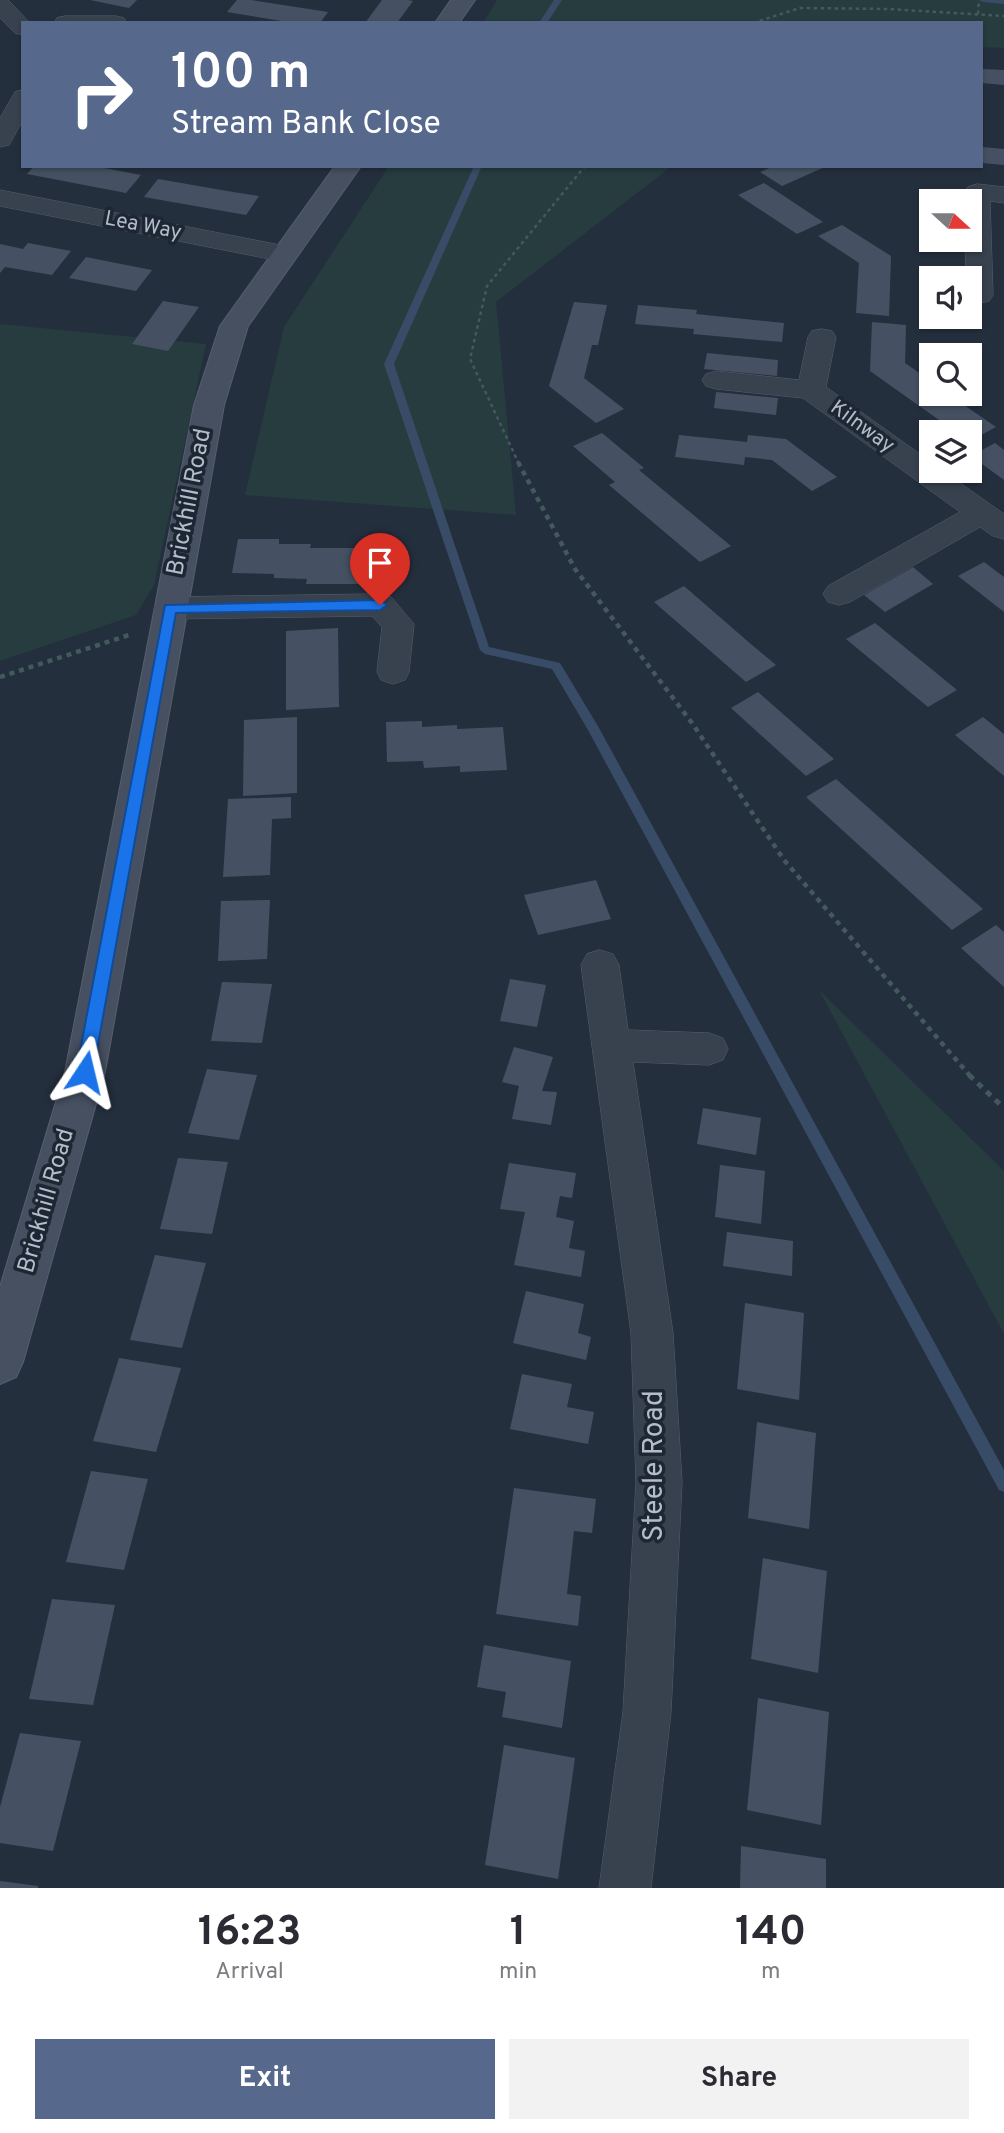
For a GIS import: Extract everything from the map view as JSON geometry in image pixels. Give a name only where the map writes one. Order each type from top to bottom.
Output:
[{"type":"street","points":[[448,21],[463,0]]},
{"type":"street","points":[[0,5],[21,26]]},
{"type":"street","points":[[0,140],[21,101]]},
{"type":"street","name":"Brickhill Road","points":[[0,1362],[85,1072],[209,405],[234,326],[347,168]]},
{"type":"street","points":[[979,266],[977,192],[1004,195]]},
{"type":"street","name":"Lea Way","points":[[0,198],[285,254]]},
{"type":"street","name":"Kilnway","points":[[811,390],[822,337]]},
{"type":"street","name":"Kilnway","points":[[716,380],[811,390],[993,521],[839,594]]},
{"type":"street","points":[[168,615],[380,605],[398,624],[393,672]]},
{"type":"street","name":"Steele Road","points":[[600,965],[652,1333],[659,1482],[647,1712],[625,1888]]},
{"type":"street","points":[[611,1045],[709,1049]]},
{"type":"path","points":[[978,14],[979,0]]},
{"type":"path","points":[[759,21],[800,8],[1004,16]]},
{"type":"path","points":[[583,168],[487,286],[470,359],[514,454],[575,569],[692,723],[784,860],[955,1061],[1004,1108]]},
{"type":"path","points":[[0,677],[168,615]]},
{"type":"green space","points":[[497,0],[1004,0],[1004,48],[983,47],[983,21],[484,21]]},
{"type":"green space","points":[[388,168],[669,168],[496,302],[516,515],[245,495],[284,327]]},
{"type":"green space","points":[[0,324],[206,344],[154,585],[136,615],[0,661]]},
{"type":"green space","points":[[819,990],[1004,1171],[1004,1334]]},
{"type":"building","points":[[90,0],[137,0],[129,8]]},
{"type":"building","points":[[237,0],[251,0],[328,12],[321,21],[281,21],[227,12]]},
{"type":"building","points":[[382,0],[413,1],[398,21],[366,21]]},
{"type":"building","points":[[983,69],[1004,70],[1004,85],[983,83]]},
{"type":"building","points":[[983,147],[1004,149],[1004,165],[983,163]]},
{"type":"building","points":[[32,168],[104,168],[141,175],[126,193],[27,174]]},
{"type":"building","points":[[769,168],[822,168],[782,186],[760,172]]},
{"type":"building","points":[[158,179],[259,196],[246,215],[144,197]]},
{"type":"building","points":[[764,183],[823,222],[797,234],[738,195]]},
{"type":"building","points":[[842,225],[891,256],[889,316],[856,313],[859,263],[818,236]]},
{"type":"building","points":[[28,243],[71,251],[52,275],[5,267],[0,273],[0,244],[23,249]]},
{"type":"building","points":[[86,257],[152,270],[136,291],[69,278]]},
{"type":"building","points":[[163,301],[199,307],[168,351],[132,344]]},
{"type":"building","points":[[574,302],[607,305],[598,345],[592,345],[584,378],[624,409],[596,423],[549,386]]},
{"type":"building","points":[[638,305],[697,310],[696,314],[784,323],[782,342],[693,334],[694,329],[635,324]]},
{"type":"building","points":[[872,322],[906,325],[905,363],[919,373],[919,406],[870,371]]},
{"type":"building","points":[[707,353],[778,360],[777,376],[704,369]]},
{"type":"building","points":[[716,392],[778,398],[776,415],[714,408]]},
{"type":"building","points":[[919,406],[965,406],[996,427],[982,435],[982,420],[939,420]]},
{"type":"building","points":[[602,433],[644,468],[639,470],[731,546],[700,562],[609,485],[615,482],[573,446]]},
{"type":"building","points":[[679,435],[747,442],[748,435],[786,439],[837,477],[812,491],[772,460],[745,457],[744,465],[675,457]]},
{"type":"building","points":[[995,443],[1004,450],[1004,480],[982,464],[982,450]]},
{"type":"building","points":[[238,539],[279,539],[279,544],[311,544],[310,548],[384,548],[380,584],[306,584],[307,579],[274,578],[274,574],[232,573]]},
{"type":"building","points":[[984,562],[1004,577],[1004,612],[958,576]]},
{"type":"building","points":[[913,567],[933,584],[885,612],[864,595]]},
{"type":"building","points":[[684,586],[776,665],[746,682],[654,602]]},
{"type":"building","points":[[875,623],[957,690],[928,707],[846,639]]},
{"type":"building","points":[[338,628],[339,707],[286,710],[286,631]]},
{"type":"building","points":[[758,692],[834,759],[806,776],[731,708]]},
{"type":"building","points":[[297,717],[297,793],[243,796],[244,720]]},
{"type":"building","points":[[983,717],[1004,734],[1004,776],[955,735]]},
{"type":"building","points":[[422,721],[422,727],[503,727],[507,770],[460,772],[460,766],[424,768],[423,761],[387,762],[386,722]]},
{"type":"building","points":[[836,779],[983,909],[952,930],[806,797]]},
{"type":"building","points":[[291,797],[291,818],[272,819],[270,875],[223,877],[228,799]]},
{"type":"building","points":[[596,880],[611,919],[538,935],[524,895]]},
{"type":"building","points":[[270,900],[267,959],[218,961],[221,901]]},
{"type":"building","points":[[996,925],[1004,932],[1004,987],[961,948]]},
{"type":"building","points":[[510,979],[546,985],[537,1027],[500,1021]]},
{"type":"building","points":[[222,982],[272,984],[262,1043],[211,1041]]},
{"type":"building","points":[[514,1047],[553,1057],[542,1091],[557,1092],[551,1125],[512,1119],[519,1086],[502,1082]]},
{"type":"building","points":[[207,1069],[257,1075],[239,1140],[188,1133]]},
{"type":"building","points":[[703,1108],[761,1118],[756,1155],[697,1144]]},
{"type":"building","points":[[178,1158],[228,1162],[212,1234],[160,1229]]},
{"type":"building","points":[[509,1163],[576,1173],[572,1198],[560,1196],[556,1217],[574,1221],[569,1248],[585,1251],[581,1277],[514,1265],[525,1212],[500,1209]]},
{"type":"building","points":[[720,1165],[765,1171],[761,1224],[715,1217]]},
{"type":"building","points":[[727,1232],[793,1241],[792,1276],[723,1266]]},
{"type":"building","points":[[155,1255],[206,1263],[182,1348],[130,1340]]},
{"type":"building","points":[[526,1291],[584,1304],[578,1333],[591,1337],[586,1360],[513,1343]]},
{"type":"building","points":[[745,1303],[804,1313],[799,1400],[737,1389]]},
{"type":"building","points":[[119,1358],[181,1368],[156,1452],[93,1441]]},
{"type":"building","points":[[522,1374],[572,1384],[567,1407],[594,1412],[588,1444],[510,1429]]},
{"type":"building","points":[[757,1422],[816,1433],[809,1529],[748,1518]]},
{"type":"building","points":[[91,1471],[148,1479],[124,1570],[66,1562]]},
{"type":"building","points":[[514,1488],[596,1499],[592,1533],[574,1531],[567,1594],[581,1596],[578,1626],[496,1614]]},
{"type":"building","points":[[763,1558],[827,1571],[818,1673],[751,1659]]},
{"type":"building","points":[[52,1599],[115,1605],[93,1705],[29,1699]]},
{"type":"building","points":[[484,1645],[571,1661],[562,1728],[502,1717],[506,1692],[477,1687]]},
{"type":"building","points":[[758,1698],[829,1712],[821,1825],[747,1810]]},
{"type":"building","points":[[20,1733],[81,1741],[53,1851],[0,1843],[0,1807]]},
{"type":"building","points":[[504,1745],[575,1758],[558,1879],[485,1865]]},
{"type":"building","points":[[741,1846],[826,1859],[826,1888],[740,1888]]},
{"type":"building","points":[[0,1881],[38,1886],[38,1888],[0,1888]]},
{"type":"waterway","points":[[544,21],[558,0]]},
{"type":"waterway","points":[[983,0],[1004,2]]},
{"type":"waterway","points":[[477,168],[389,364],[485,650],[556,666],[593,728],[1004,1485]]},
{"type":"route","points":[[85,1072],[170,608],[380,605]]}]
